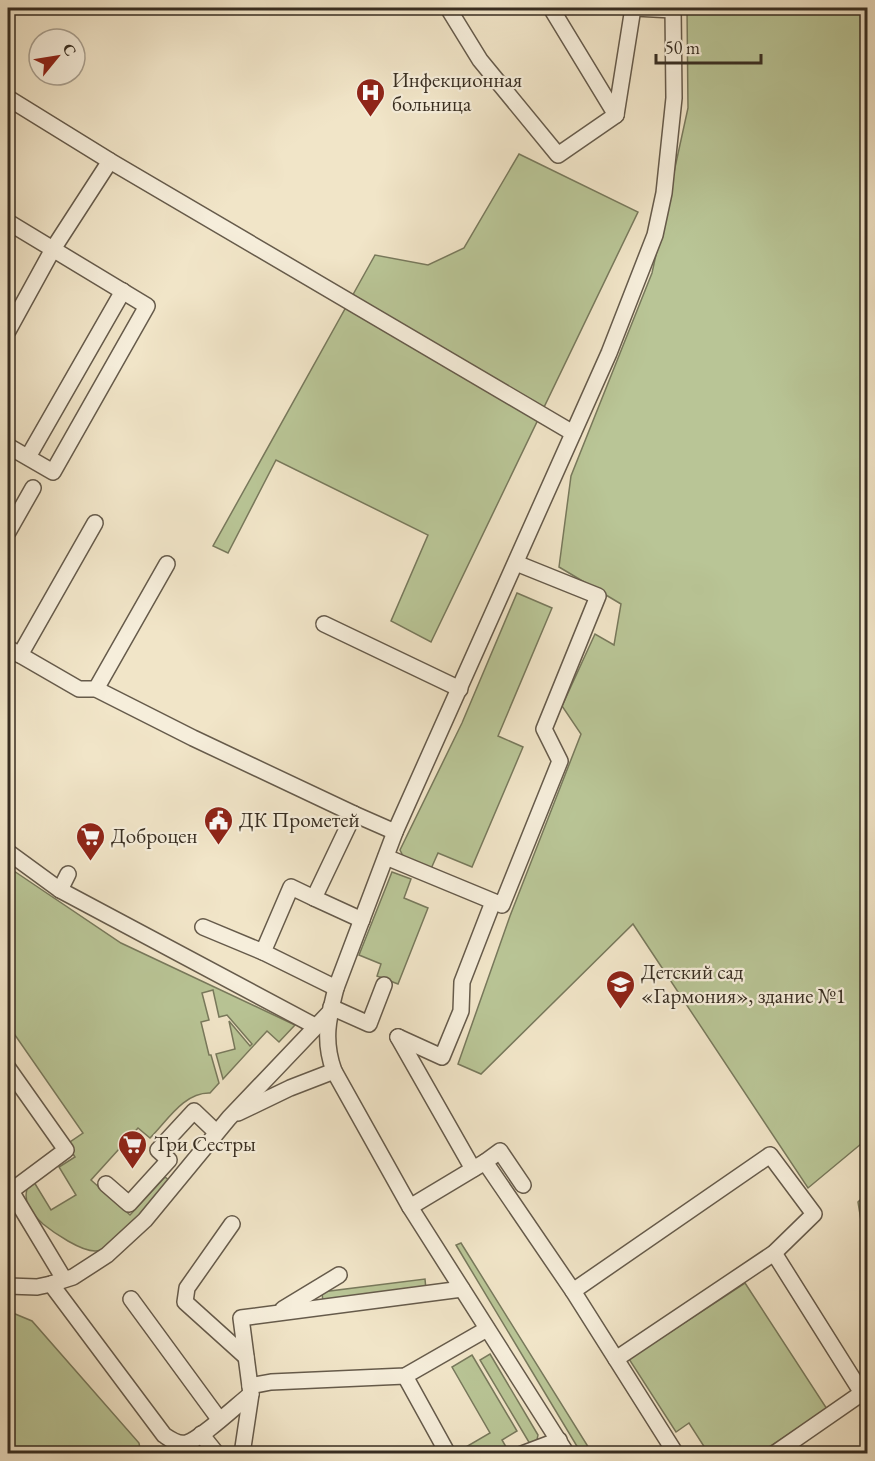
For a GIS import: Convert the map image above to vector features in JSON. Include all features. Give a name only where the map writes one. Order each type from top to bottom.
[{"type":"street","points":[[448,8],[480,60],[558,155],[616,115],[634,8],[673,9],[674,98],[663,193],[655,235],[609,353],[395,832],[336,988],[330,1010],[327,1040],[334,1071],[410,1207],[563,1447],[522,1454]]},
{"type":"street","points":[[551,8],[616,115]]},
{"type":"street","points":[[8,98],[110,161],[573,433]]},
{"type":"street","points":[[8,331],[53,249],[110,161]]},
{"type":"street","points":[[8,222],[147,306],[53,472],[8,446]]},
{"type":"street","points":[[28,458],[123,291]]},
{"type":"street","points":[[8,532],[33,488]]},
{"type":"street","points":[[95,523],[14,652],[79,689],[96,689],[193,738],[395,832]]},
{"type":"street","points":[[386,857],[502,905],[560,761],[544,729],[598,596],[516,563]]},
{"type":"street","points":[[96,689],[167,564]]},
{"type":"street","points":[[324,624],[460,689]]},
{"type":"street","points":[[314,898],[354,814]]},
{"type":"street","points":[[8,852],[60,890],[315,1026]]},
{"type":"street","points":[[60,890],[68,874]]},
{"type":"street","points":[[263,952],[291,887],[362,920]]},
{"type":"street","points":[[493,902],[462,981],[461,1011],[442,1057],[398,1037],[479,1166],[573,1291],[676,1454]]},
{"type":"street","points":[[203,927],[263,952],[336,988]]},
{"type":"street","points":[[330,1010],[369,1024],[384,985]]},
{"type":"street","points":[[8,1286],[37,1287],[57,1282],[73,1276],[107,1255],[145,1220],[216,1132],[330,1010]]},
{"type":"street","points":[[8,1068],[66,1150],[9,1188],[57,1282],[164,1435],[176,1442],[186,1443],[201,1434],[250,1390],[271,1382],[405,1376],[487,1329]]},
{"type":"street","points":[[229,1118],[290,1088],[334,1071]]},
{"type":"street","points":[[106,1184],[129,1204],[169,1160],[158,1150],[194,1111],[216,1132]]},
{"type":"street","points":[[410,1207],[500,1151],[523,1185]]},
{"type":"street","points":[[573,1291],[770,1155],[814,1214],[774,1253],[616,1359]]},
{"type":"street","points":[[231,1224],[187,1288],[185,1302],[246,1357]]},
{"type":"street","points":[[774,1253],[865,1397],[774,1454]]},
{"type":"street","points":[[278,1313],[339,1275]]},
{"type":"street","points":[[242,1454],[250,1390],[241,1318],[462,1289]]},
{"type":"street","points":[[131,1299],[219,1419]]},
{"type":"street","points":[[405,1376],[448,1454]]},
{"type":"street","points":[[201,1434],[217,1454]]},
{"type":"green space","points":[[687,8],[865,8],[868,10],[867,1139],[808,1188],[633,924],[481,1074],[458,1064],[510,916],[581,734],[562,706],[595,634],[614,645],[621,604],[559,567],[571,476],[652,273],[688,108]]},
{"type":"green space","points":[[519,154],[638,212],[431,642],[391,621],[428,535],[276,460],[228,553],[213,546],[375,255],[428,265],[464,248]]},
{"type":"green space","points":[[517,593],[552,608],[498,736],[523,747],[472,867],[438,853],[430,871],[404,858],[400,850],[462,723]]},
{"type":"green space","points":[[8,867],[121,943],[295,1025],[279,1042],[267,1031],[223,1079],[216,1054],[235,1049],[229,1021],[250,1046],[252,1044],[227,1015],[219,1017],[213,990],[202,993],[209,1020],[201,1022],[219,1083],[210,1093],[192,1097],[184,1102],[150,1138],[138,1128],[91,1180],[130,1215],[165,1177],[170,1181],[125,1232],[105,1248],[96,1251],[76,1245],[61,1237],[39,1220],[27,1204],[27,1189],[34,1182],[51,1210],[76,1195],[59,1167],[75,1157],[67,1144],[83,1133],[8,1025]]},
{"type":"green space","points":[[392,872],[411,879],[404,898],[428,908],[398,984],[377,976],[381,964],[359,955]]},
{"type":"green space","points":[[867,1193],[867,1258],[858,1202]]},
{"type":"green space","points":[[461,1243],[592,1453],[581,1453],[456,1245]]},
{"type":"green space","points":[[425,1279],[426,1290],[323,1303],[322,1292]]},
{"type":"green space","points":[[745,1283],[827,1409],[760,1453],[704,1453],[707,1451],[689,1423],[676,1432],[629,1359]]},
{"type":"green space","points":[[8,1311],[32,1321],[139,1443],[141,1453],[8,1453]]},
{"type":"green space","points":[[490,1354],[538,1435],[537,1440],[530,1444],[480,1360]]},
{"type":"green space","points":[[472,1355],[517,1431],[502,1440],[509,1452],[461,1454],[459,1451],[490,1433],[452,1367]]},
{"type":"place","name":"Инфекционная больница","points":[[371,118]]},
{"type":"place","name":"ДК Прометей","points":[[218,846]]},
{"type":"place","name":"Доброцен","points":[[90,862]]},
{"type":"place","name":"Детский сад «Гармония», здание №1","points":[[620,1010]]},
{"type":"place","name":"Три Сестры","points":[[133,1170]]}]
